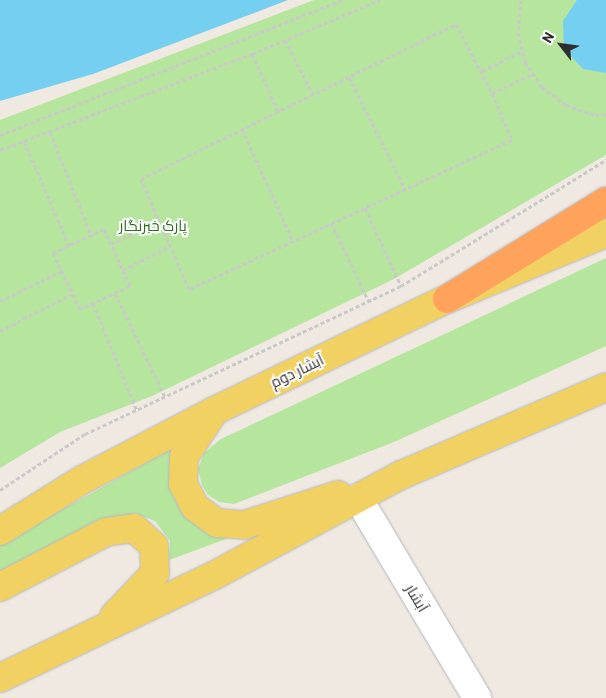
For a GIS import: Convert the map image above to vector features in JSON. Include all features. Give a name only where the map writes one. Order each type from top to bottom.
[{"type":"highway","points":[[447,299],[606,201]]},
{"type":"main road","name":"آبشار دوم","points":[[0,532],[82,480],[216,410],[447,299],[606,233]]},
{"type":"main road","points":[[216,410],[184,456],[183,484],[195,507],[217,523],[244,525],[401,474],[606,387]]},
{"type":"main road","points":[[0,678],[215,575],[401,474]]},
{"type":"main road","points":[[0,587],[106,532],[134,528],[154,546],[155,573],[102,628]]},
{"type":"street","name":"آبشار","points":[[358,498],[477,698]]},
{"type":"path","points":[[0,135],[343,0]]},
{"type":"path","points":[[0,150],[252,54],[380,0]]},
{"type":"path","points":[[521,0],[518,33],[522,50],[542,88],[566,106],[595,115],[606,114]]},
{"type":"path","points":[[456,24],[482,71],[512,140],[189,289],[141,179],[349,77],[456,24]]},
{"type":"path","points":[[285,40],[313,94]]},
{"type":"path","points":[[482,71],[522,50]]},
{"type":"path","points":[[252,54],[278,111]]},
{"type":"path","points":[[492,93],[533,74]]},
{"type":"path","points":[[349,77],[406,189]]},
{"type":"path","points":[[242,129],[293,241]]},
{"type":"path","points":[[50,132],[92,235]]},
{"type":"path","points":[[24,141],[69,246]]},
{"type":"path","points":[[0,490],[85,434],[401,286],[606,160]]},
{"type":"path","points":[[365,208],[401,286]]},
{"type":"path","points":[[111,244],[160,221]]},
{"type":"path","points":[[331,223],[369,302]]},
{"type":"path","points":[[104,229],[111,244],[130,286],[80,310],[54,253],[104,229]]},
{"type":"path","points":[[123,270],[170,246]]},
{"type":"path","points":[[0,301],[62,271]]},
{"type":"path","points":[[115,293],[165,397]]},
{"type":"path","points":[[0,331],[72,294]]},
{"type":"path","points":[[93,303],[137,411]]},
{"type":"green space","name":"پارک خبرنگار","points":[[314,0],[606,0],[606,155],[394,279],[152,396],[60,432],[0,468],[0,120]]},
{"type":"green space","points":[[606,258],[606,346],[394,442],[234,504],[219,502],[208,495],[202,485],[198,469],[204,453],[221,439]]},
{"type":"green space","points":[[171,449],[173,497],[197,525],[226,539],[169,560],[170,541],[155,521],[134,513],[0,577],[0,544]]},
{"type":"water","points":[[0,0],[288,0],[93,74],[0,101]]},
{"type":"water","points":[[577,0],[606,0],[606,73],[583,69],[564,49],[563,21]]}]
